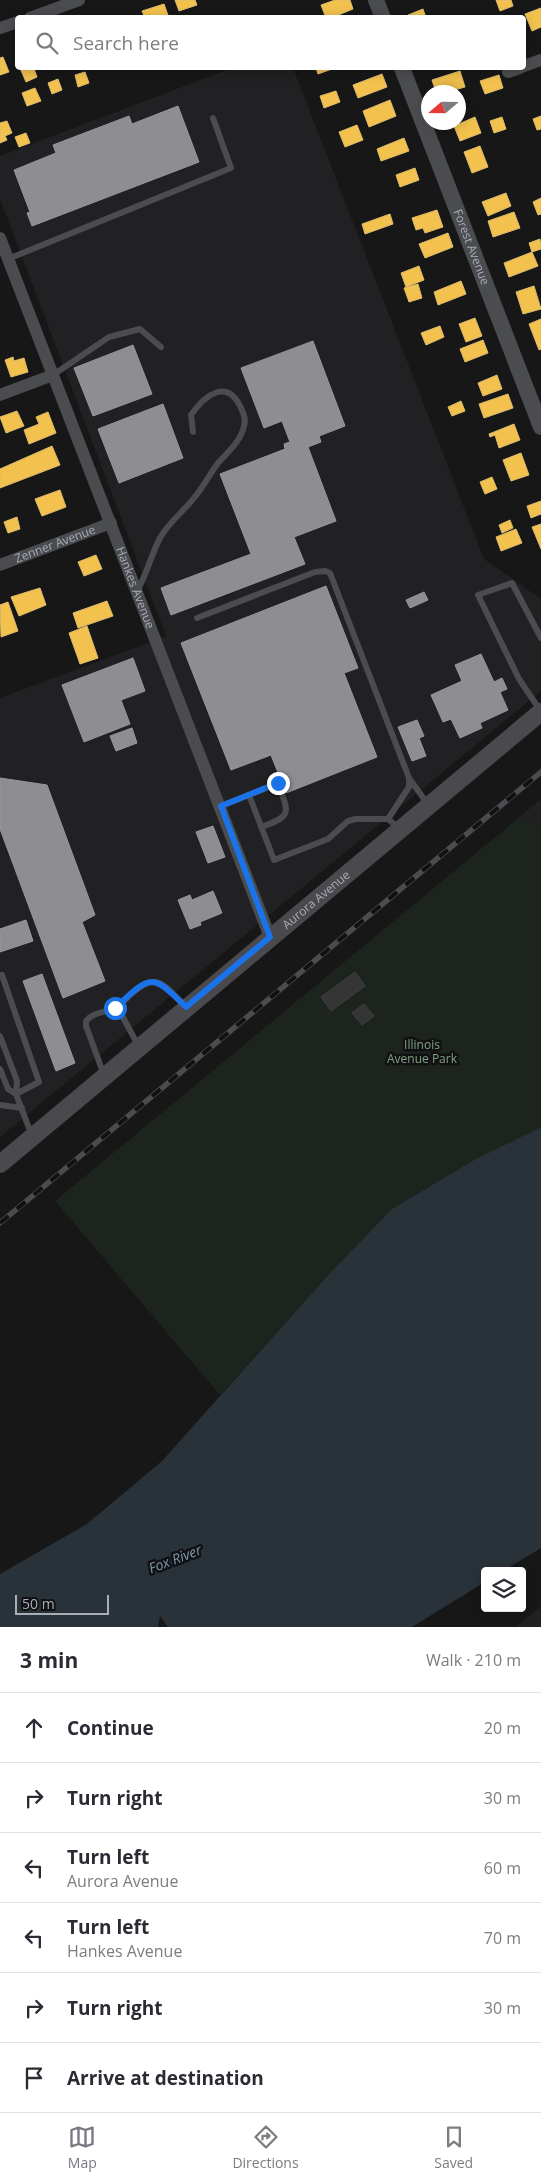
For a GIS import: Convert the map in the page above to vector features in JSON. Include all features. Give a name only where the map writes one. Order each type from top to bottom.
[{"type":"main road","name":"Aurora Avenue","points":[[0,1164],[270,937],[394,824],[429,806],[541,712]]},
{"type":"street","points":[[38,15],[79,0]]},
{"type":"street","points":[[376,0],[382,15]]},
{"type":"street","points":[[0,28],[15,23]]},
{"type":"street","points":[[526,66],[541,60]]},
{"type":"street","name":"Forest Avenue","points":[[403,70],[541,427]]},
{"type":"street","points":[[508,72],[514,70]]},
{"type":"street","name":"Hankes Avenue","points":[[0,238],[270,937]]},
{"type":"street","points":[[0,395],[53,375]]},
{"type":"street","name":"Zenner Avenue","points":[[0,565],[111,524]]},
{"type":"lane","points":[[8,259],[231,168],[213,118]]},
{"type":"lane","points":[[53,375],[109,337],[140,329],[161,347]]},
{"type":"lane","points":[[137,591],[146,575],[160,537],[195,497],[217,465],[236,443],[244,426],[245,415],[238,400],[230,392],[218,392],[200,401],[190,415],[194,432]]},
{"type":"lane","points":[[197,618],[315,572],[325,571],[330,573],[409,778],[429,806]]},
{"type":"lane","points":[[540,633],[512,583],[478,594],[519,679],[541,712]]},
{"type":"lane","points":[[249,795],[274,860],[328,839],[348,821],[356,819],[394,824],[409,787],[409,778]]},
{"type":"lane","points":[[221,806],[278,783],[286,807],[286,814],[279,821],[262,827]]},
{"type":"lane","points":[[0,976],[2,975],[39,1082],[16,1094]]},
{"type":"lane","points":[[105,1076],[86,1021],[90,1016],[115,1008],[142,983],[149,981],[159,982],[186,1007]]},
{"type":"lane","points":[[115,1008],[119,1010],[139,1047]]},
{"type":"lane","points":[[0,1036],[17,1081],[16,1094],[33,1136]]},
{"type":"lane","points":[[0,1069],[8,1089],[16,1094]]},
{"type":"lane","points":[[0,1105],[22,1108]]},
{"type":"shaded area","points":[[227,70],[294,70],[484,559],[541,599],[541,691],[0,1137],[0,698],[166,636],[0,199],[0,156]]},
{"type":"shaded area","points":[[541,799],[541,826],[516,820]]},
{"type":"shaded area","points":[[541,1606],[541,1627],[516,1627]]},
{"type":"green space","name":"Illinois Avenue Park","points":[[516,820],[541,826],[541,1127],[474,1160],[392,1209],[330,1273],[220,1395],[55,1201]]},
{"type":"water","name":"Fox River","points":[[541,1127],[541,1548],[510,1567],[481,1567],[481,1584],[412,1627],[168,1627],[160,1616],[158,1627],[0,1627],[0,1574],[87,1524],[162,1461],[330,1273],[392,1209],[474,1160]]},
{"type":"building: Homes","points":[[175,0],[195,0],[197,5],[179,11]]},
{"type":"building: Homes","points":[[335,0],[350,0],[353,9],[338,15],[325,15],[321,5]]},
{"type":"building: Homes","points":[[496,0],[511,0],[513,6],[500,11]]},
{"type":"building: Homes","points":[[164,4],[168,15],[144,15],[142,11]]},
{"type":"building: Homes","points":[[541,8],[541,27],[532,31],[525,14]]},
{"type":"building: Homes","points":[[423,9],[425,15],[408,15]]},
{"type":"building: Homes","points":[[3,57],[9,72],[0,75],[0,58]]},
{"type":"building: Homes","points":[[21,70],[34,70],[37,77],[26,82]]},
{"type":"building: Homes","points":[[317,70],[329,70],[318,74]]},
{"type":"building: Homes","points":[[460,71],[464,85],[434,85],[432,80]]},
{"type":"building: Homes","points":[[85,72],[89,83],[78,87],[75,75]]},
{"type":"building: Homes","points":[[382,74],[387,87],[358,98],[353,85]]},
{"type":"building: Homes","points":[[499,75],[503,88],[485,94],[480,81]]},
{"type":"building: Homes","points":[[58,79],[62,90],[52,94],[48,83]]},
{"type":"building: Homes","points":[[35,88],[41,101],[27,106],[22,93]]},
{"type":"building: Homes","points":[[336,91],[340,102],[324,108],[320,96]]},
{"type":"building: Homes","points":[[390,100],[396,116],[369,127],[363,111]]},
{"type":"building: Homes","points":[[541,116],[541,129],[537,130],[533,119]]},
{"type":"building: Homes","points":[[475,117],[481,133],[460,141],[456,130],[466,130],[466,121]]},
{"type":"building: Homes","points":[[502,117],[506,129],[494,133],[490,121]]},
{"type":"building: Homes","points":[[7,121],[12,133],[5,136],[7,140],[0,143],[0,123]]},
{"type":"building: Homes","points":[[357,125],[363,140],[345,147],[339,132]]},
{"type":"building: Homes","points":[[26,133],[30,143],[19,147],[15,137]]},
{"type":"building: Homes","points":[[404,138],[409,151],[381,161],[377,149]]},
{"type":"building: Homes","points":[[480,146],[488,167],[472,173],[464,152]]},
{"type":"building: Homes","points":[[415,168],[419,180],[400,187],[396,175]]},
{"type":"building: Homes","points":[[506,193],[511,206],[488,216],[482,202]]},
{"type":"building: Homes","points":[[541,198],[541,214],[538,215],[533,202]]},
{"type":"building: Homes","points":[[437,210],[443,227],[425,233],[423,228],[416,230],[412,218]]},
{"type":"building: Homes","points":[[514,212],[520,228],[493,237],[488,221]]},
{"type":"building: Homes","points":[[390,214],[393,224],[365,234],[362,224]]},
{"type":"building: Homes","points":[[448,233],[453,247],[425,258],[419,244]]},
{"type":"building: Homes","points":[[540,239],[541,249],[532,252],[529,243]]},
{"type":"building: Homes","points":[[532,252],[538,266],[509,277],[504,263]]},
{"type":"building: Homes","points":[[419,266],[424,280],[406,287],[401,273]]},
{"type":"building: Homes","points":[[461,281],[466,294],[438,305],[434,292]]},
{"type":"building: Homes","points":[[418,284],[422,298],[409,302],[404,288]]},
{"type":"building: Homes","points":[[534,286],[541,309],[523,314],[516,292]]},
{"type":"building: Homes","points":[[475,318],[482,336],[466,342],[459,324]]},
{"type":"building: Homes","points":[[541,319],[541,349],[539,350],[529,324]]},
{"type":"building: Homes","points":[[440,326],[444,337],[426,345],[421,333]]},
{"type":"building: Homes","points":[[483,340],[488,353],[465,362],[460,349]]},
{"type":"building: Homes","points":[[13,357],[14,361],[24,358],[28,372],[11,377],[5,360]]},
{"type":"building: Homes","points":[[497,375],[502,389],[483,396],[478,383]]},
{"type":"building: Homes","points":[[508,394],[513,408],[484,418],[479,404]]},
{"type":"building: Homes","points":[[461,401],[465,411],[452,416],[448,407]]},
{"type":"building: Homes","points":[[17,411],[24,426],[6,433],[0,417]]},
{"type":"building: Homes","points":[[48,412],[56,433],[29,444],[24,430],[39,424],[36,417]]},
{"type":"building: Homes","points":[[514,424],[520,440],[499,448],[495,435],[490,437],[489,434]]},
{"type":"building: Homes","points":[[52,446],[60,465],[0,488],[0,469]]},
{"type":"building: Homes","points":[[521,453],[529,475],[511,481],[503,460]]},
{"type":"building: Homes","points":[[492,477],[497,489],[485,494],[480,482]]},
{"type":"building: Homes","points":[[60,490],[66,507],[42,516],[35,499]]},
{"type":"building: Homes","points":[[541,501],[541,514],[531,518],[527,506]]},
{"type":"building: Homes","points":[[17,517],[20,529],[8,533],[4,522]]},
{"type":"building: Homes","points":[[510,520],[513,528],[502,533],[499,525]]},
{"type":"building: Homes","points":[[541,524],[541,549],[532,527]]},
{"type":"building: Homes","points":[[516,529],[522,543],[501,551],[496,537]]},
{"type":"building: Homes","points":[[96,555],[102,569],[84,576],[78,562]]},
{"type":"building: Homes","points":[[40,588],[46,605],[19,616],[11,597]]},
{"type":"building: Homes","points":[[107,601],[113,616],[78,628],[73,613]]},
{"type":"building: Homes","points":[[8,602],[18,631],[1,637],[0,605]]},
{"type":"building: Homes","points":[[87,626],[98,658],[80,664],[69,633]]},
{"type":"building: Industry","points":[[178,106],[199,162],[32,226],[27,213],[30,212],[14,170],[56,153],[53,145],[129,116],[132,124]]},
{"type":"building: Industry","points":[[313,341],[345,426],[319,436],[321,442],[308,447],[336,521],[294,537],[305,564],[171,615],[161,588],[251,554],[220,474],[285,449],[284,444],[290,442],[282,421],[264,428],[241,368]]},
{"type":"building: Industry","points":[[133,345],[152,394],[93,416],[74,368]]},
{"type":"building: Industry","points":[[163,404],[183,458],[119,483],[98,429]]},
{"type":"building: Industry","points":[[326,586],[358,668],[344,673],[377,757],[286,793],[271,755],[231,770],[181,643]]},
{"type":"building: Industry","points":[[424,592],[428,600],[410,608],[406,600]]},
{"type":"building: Industry","points":[[481,654],[494,682],[502,678],[507,689],[500,692],[508,710],[480,723],[482,728],[460,738],[451,719],[443,722],[431,695],[462,681],[455,665]]},
{"type":"building: Industry","points":[[133,658],[145,691],[121,700],[130,724],[84,742],[62,685]]},
{"type":"building: Industry","points":[[417,720],[424,736],[419,738],[426,756],[412,761],[398,727]]},
{"type":"building: Industry","points":[[132,728],[137,743],[116,751],[110,736]]},
{"type":"building: Industry","points":[[0,778],[47,785],[95,915],[82,922],[105,981],[63,998],[0,829]]},
{"type":"building: Industry","points":[[213,826],[225,857],[208,863],[196,832]]},
{"type":"building: Industry","points":[[213,891],[222,913],[200,922],[201,925],[190,929],[178,900],[190,895],[192,900]]},
{"type":"building: Industry","points":[[26,920],[33,941],[0,952],[0,929]]},
{"type":"building: Industry","points":[[42,974],[75,1063],[56,1071],[23,981]]},
{"type":"building: Other","points":[[355,972],[365,986],[331,1011],[321,997]]},
{"type":"building: Other","points":[[364,1004],[374,1016],[362,1025],[352,1013]]},
{"type":"railway","points":[[0,1223],[541,772]]},
{"type":"route","points":[[115,1008],[142,983],[149,981],[159,982],[186,1007],[270,937],[221,806],[278,783]]}]
